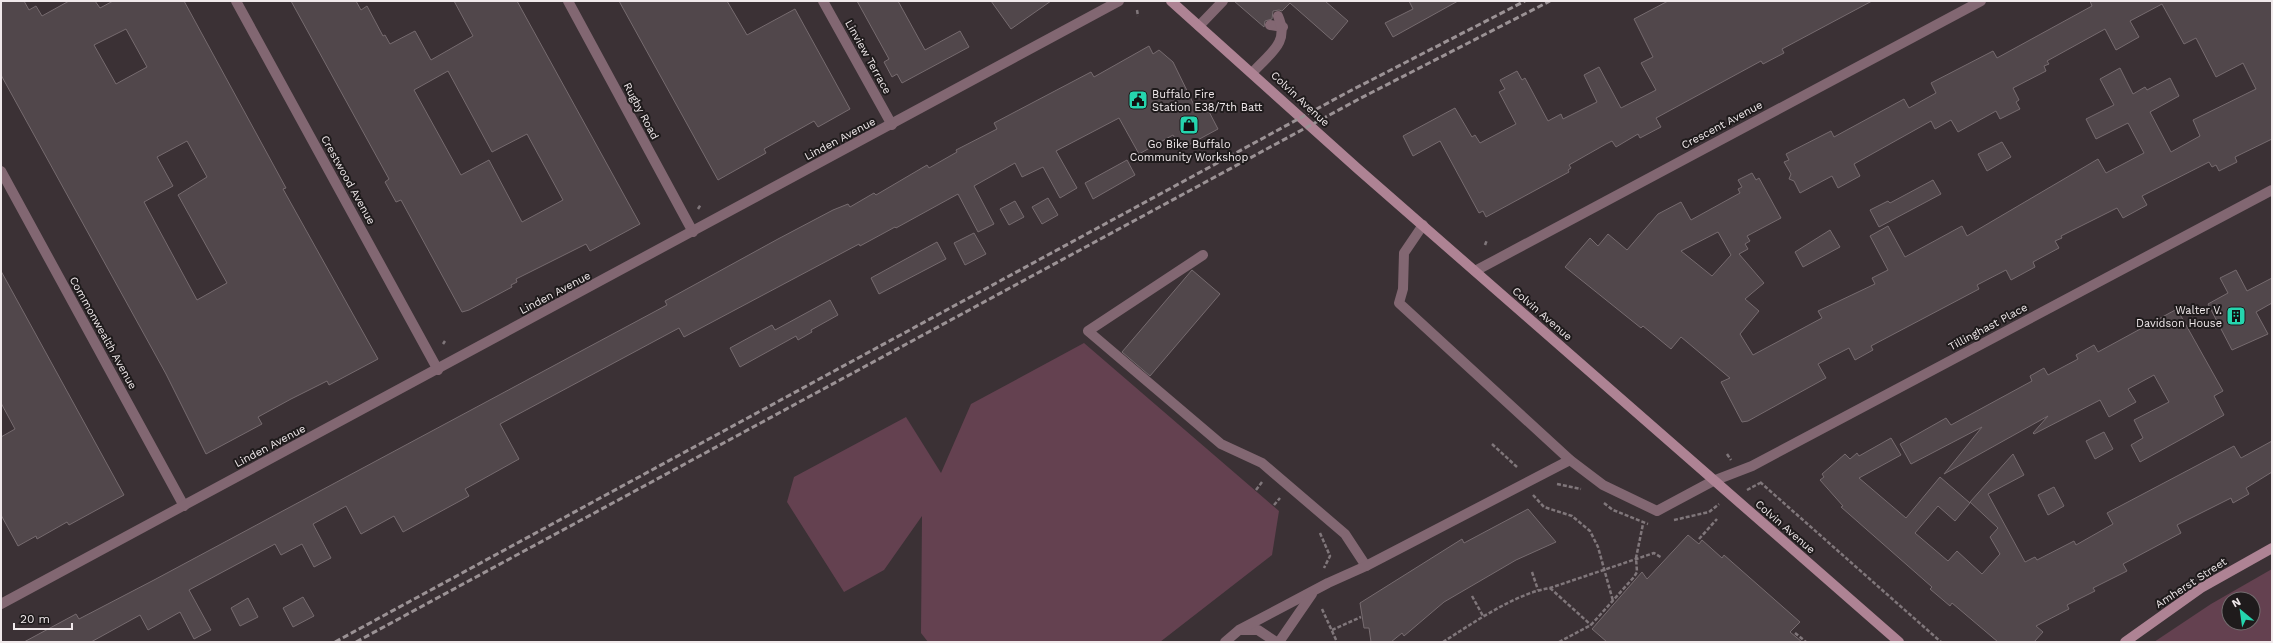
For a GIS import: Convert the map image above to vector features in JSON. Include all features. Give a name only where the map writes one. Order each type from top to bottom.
[{"type":"street","name":"Crestwood Avenue","points":[[236,1],[438,370]]},
{"type":"street","name":"Rugby Road","points":[[568,1],[693,232]]},
{"type":"street","name":"Linview Terrace","points":[[823,1],[892,125]]},
{"type":"street","name":"Linden Avenue","points":[[1,604],[438,370],[1119,1]]},
{"type":"street","name":"Colvin Avenue","points":[[1171,1],[1253,72],[1423,225],[1713,481],[1899,642]]},
{"type":"street","points":[[1199,26],[1223,1]]},
{"type":"street","name":"Crescent Avenue","points":[[1475,271],[1981,1]]},
{"type":"street","points":[[1253,72],[1281,42],[1284,27],[1278,16]]},
{"type":"street","points":[[1270,25],[1284,27]]},
{"type":"street","name":"Commonwealth Avenue","points":[[1,171],[184,506]]},
{"type":"street","name":"Tillinghast Place","points":[[1570,460],[1603,485],[1657,511],[1713,481],[1748,468],[2272,190]]},
{"type":"street","points":[[1225,642],[1239,630],[1570,460],[1399,303],[1404,289],[1404,253],[1423,225]]},
{"type":"street","points":[[1203,256],[1088,331],[1221,444],[1268,468],[1345,534],[1366,566]]},
{"type":"street","name":"Amherst Street","points":[[2125,642],[2202,588],[2272,548]]},
{"type":"street","points":[[1279,642],[1313,592]]},
{"type":"street","points":[[1239,630],[1258,630],[1276,642]]},
{"type":"path","points":[[1137,10],[1138,16]]},
{"type":"path","points":[[698,209],[701,204]]},
{"type":"path","points":[[1485,245],[1486,240]]},
{"type":"path","points":[[443,344],[445,340]]},
{"type":"path","points":[[1492,444],[1517,467]]},
{"type":"path","points":[[1258,479],[1268,488]]},
{"type":"path","points":[[1256,490],[1262,482]]},
{"type":"path","points":[[1751,488],[1760,483],[1941,642]]},
{"type":"path","points":[[1531,490],[1544,506],[1572,516],[1590,531],[1598,547],[1614,602]]},
{"type":"path","points":[[1274,493],[1286,502]]},
{"type":"path","points":[[1274,505],[1280,498]]},
{"type":"path","points":[[1709,512],[1715,506]]},
{"type":"path","points":[[1699,539],[1717,519]]},
{"type":"path","points":[[1559,642],[1591,625],[1614,602],[1634,577],[1637,572],[1636,558],[1643,524]]},
{"type":"path","points":[[1318,530],[1327,546],[1330,556],[1326,566],[1321,570]]},
{"type":"path","points":[[1444,642],[1483,616],[1538,590],[1550,588],[1654,553],[1662,558]]},
{"type":"path","points":[[1532,572],[1538,590]]},
{"type":"path","points":[[1550,588],[1591,625]]},
{"type":"path","points":[[1472,596],[1483,616]]},
{"type":"path","points":[[1322,609],[1337,642]]},
{"type":"path","points":[[1332,630],[1361,617]]},
{"type":"path","points":[[1795,633],[1806,642]]},
{"type":"shaded area","points":[[1084,343],[1279,511],[1272,555],[1160,642],[928,642],[921,633],[922,516],[884,570],[844,592],[787,502],[794,477],[906,417],[941,473],[971,404]]},
{"type":"shaded area","points":[[2272,569],[2272,642],[2154,642],[2221,598],[2221,631],[2261,631],[2261,591],[2234,591]]},
{"type":"building","points":[[1,1],[24,1],[29,10],[36,6],[42,16],[69,1],[95,1],[100,8],[113,1],[184,1],[286,188],[283,189],[378,359],[329,385],[327,381],[258,417],[262,424],[206,454],[166,374],[1,75]],"holes":[[[126,29],[147,67],[116,84],[94,45]],[[187,141],[207,177],[178,195],[227,283],[197,300],[144,202],[173,186],[157,157]]]},
{"type":"building","points":[[291,1],[356,1],[361,10],[367,6],[383,36],[385,35],[390,44],[415,31],[431,60],[473,36],[454,1],[517,1],[640,224],[590,251],[586,244],[516,279],[517,282],[511,285],[512,287],[469,310],[462,312],[401,200],[396,202],[385,182],[389,179]],"holes":[[[448,71],[492,152],[527,134],[563,200],[522,222],[489,160],[461,175],[414,90]]]},
{"type":"building","points":[[619,1],[727,1],[747,35],[795,9],[850,109],[818,127],[814,121],[764,149],[766,153],[718,180]]},
{"type":"building","points":[[857,1],[898,1],[925,50],[960,31],[969,47],[902,83],[897,74],[892,77],[884,62],[889,59]]},
{"type":"building","points":[[991,1],[1051,1],[1011,29]]},
{"type":"building","points":[[1234,1],[1325,1],[1348,21],[1332,40],[1290,3],[1282,11],[1273,11],[1272,19],[1265,21],[1264,27]]},
{"type":"building","points":[[1409,1],[1458,1],[1393,37],[1385,23],[1413,9]]},
{"type":"building","points":[[1668,1],[1872,1],[1782,49],[1784,53],[1763,64],[1761,61],[1656,118],[1661,127],[1640,138],[1638,134],[1616,147],[1612,141],[1606,144],[1569,165],[1571,168],[1568,170],[1569,172],[1486,217],[1483,211],[1479,213],[1440,141],[1413,156],[1403,136],[1455,108],[1472,137],[1475,135],[1480,143],[1516,124],[1499,92],[1505,89],[1500,80],[1517,71],[1522,80],[1525,78],[1548,121],[1561,114],[1563,119],[1597,102],[1584,75],[1599,67],[1621,108],[1656,90],[1641,63],[1653,57],[1634,19]]},
{"type":"building","points":[[2090,1],[2272,1],[2272,139],[2235,157],[2237,162],[2219,171],[2216,165],[2212,167],[2209,162],[2142,196],[2147,205],[2123,218],[2117,208],[2061,236],[2062,238],[2055,241],[2059,248],[2033,262],[2035,267],[2011,280],[2006,270],[1977,285],[1979,289],[1871,346],[1873,350],[1855,360],[1849,348],[1818,364],[1826,378],[1748,421],[1742,422],[1721,382],[1730,378],[1681,337],[1671,349],[1643,326],[1641,328],[1565,267],[1590,238],[1598,246],[1608,234],[1627,250],[1658,214],[1681,202],[1691,220],[1740,193],[1738,189],[1742,187],[1738,180],[1752,173],[1756,180],[1759,178],[1781,218],[1747,236],[1750,241],[1745,244],[1748,249],[1739,254],[1764,283],[1745,299],[1759,311],[1740,334],[1753,355],[1822,318],[1818,311],[1875,284],[1872,278],[1888,270],[1870,236],[1888,226],[1905,257],[1962,226],[1967,236],[2098,159],[2106,173],[2144,153],[2128,123],[2096,139],[2086,119],[2114,105],[2100,79],[2120,68],[2133,94],[2145,87],[2147,90],[2170,78],[2179,96],[2150,112],[2171,152],[2200,136],[2193,120],[2256,89],[2243,63],[2216,77],[2196,38],[2184,44],[2162,4],[2130,21],[2139,37],[2116,50],[2105,29],[2047,61],[2049,64],[2044,66],[2046,71],[2013,88],[2019,100],[2016,102],[2020,109],[2000,119],[1996,111],[1958,132],[1951,120],[1935,129],[1931,121],[1854,164],[1860,176],[1838,188],[1832,176],[1800,193],[1794,181],[1789,179],[1791,174],[1784,162],[1789,160],[1786,154],[1831,131],[1834,137],[1904,99],[1909,108],[1936,93],[1931,83],[1993,51],[1997,58],[2092,6]],"holes":[[[1718,232],[1731,255],[1712,276],[1681,251]]]},
{"type":"building","points":[[1149,46],[1153,54],[1159,50],[1173,62],[1195,107],[1204,102],[1218,129],[1181,149],[1173,135],[1139,154],[1119,118],[1056,151],[1077,188],[1060,198],[1043,167],[1022,177],[1015,163],[974,186],[994,224],[978,232],[958,194],[896,228],[895,227],[860,246],[859,244],[684,337],[679,328],[500,424],[519,459],[465,489],[469,496],[403,532],[394,516],[361,534],[346,506],[313,524],[331,558],[314,567],[302,544],[281,555],[275,544],[189,590],[211,630],[194,639],[180,612],[148,630],[140,615],[91,642],[24,642],[76,614],[79,619],[154,580],[667,305],[665,301],[778,239],[833,210],[848,204],[850,207],[874,193],[876,195],[927,165],[929,168],[957,152],[956,150],[997,129],[994,123],[1091,72],[1094,77]]},
{"type":"building","points":[[2002,142],[2011,157],[1987,171],[1978,154]]},
{"type":"building","points":[[1127,160],[1135,175],[1093,199],[1085,183]]},
{"type":"building","points":[[1933,180],[1941,194],[1879,227],[1870,210],[1888,201],[1890,203]]},
{"type":"building","points":[[1048,198],[1058,215],[1042,224],[1032,207]]},
{"type":"building","points":[[1015,201],[1024,217],[1009,225],[1000,209]]},
{"type":"building","points":[[1830,230],[1840,247],[1803,267],[1795,252]]},
{"type":"building","points":[[974,233],[986,254],[965,265],[954,243]]},
{"type":"building","points":[[937,242],[946,259],[879,294],[871,278]]},
{"type":"building","points":[[1192,270],[1220,294],[1150,376],[1122,352]]},
{"type":"building","name":"Walter V. Davidson House","points":[[2236,270],[2247,291],[2272,278],[2272,303],[2256,312],[2268,334],[2232,350],[2208,304],[2228,293],[2220,278]]},
{"type":"building","points":[[1,271],[124,495],[69,525],[67,522],[37,539],[36,536],[18,546],[1,515],[1,437],[15,429],[1,403]]},
{"type":"building","points":[[830,300],[838,315],[811,330],[812,332],[798,340],[796,336],[740,367],[730,348],[772,325],[775,330]]},
{"type":"building","points":[[2177,309],[2223,391],[2214,396],[2224,415],[2140,462],[2131,445],[2143,438],[2134,420],[2169,402],[2154,375],[2128,389],[2136,402],[2109,417],[2100,400],[2034,434],[2033,433],[2048,416],[1944,474],[1982,427],[1911,464],[1900,444],[1946,418],[1951,425],[2032,381],[2030,376],[2044,368],[2048,375],[2078,359],[2076,355],[2094,345],[2098,352]]},
{"type":"building","points":[[2104,432],[2113,449],[2095,459],[2086,441]]},
{"type":"building","points":[[1891,438],[1901,455],[1859,478],[1906,518],[1940,477],[1970,503],[1955,521],[1938,506],[1915,533],[1948,561],[1957,551],[1982,574],[2000,554],[1990,537],[1998,528],[1970,502],[2013,454],[2024,475],[1988,494],[2025,562],[2035,557],[2037,560],[2074,541],[2076,545],[2113,524],[2107,513],[2234,446],[2241,458],[2272,441],[2272,472],[2246,488],[2249,494],[2233,503],[2231,498],[2177,525],[2181,533],[2123,564],[2127,571],[2093,588],[2095,591],[2067,605],[2069,609],[2036,626],[2043,632],[2034,642],[1998,642],[1952,603],[1950,606],[1930,589],[1932,587],[1841,507],[1843,506],[1820,480],[1824,477],[1822,474],[1845,454],[1850,459],[1857,453],[1859,456]]},
{"type":"building","points":[[2054,487],[2064,506],[2048,515],[2038,495]]},
{"type":"building","points":[[1528,509],[1556,542],[1516,560],[1444,602],[1404,636],[1402,633],[1391,642],[1371,642],[1369,628],[1364,628],[1360,603],[1462,539],[1464,543]]},
{"type":"building","points":[[1688,535],[1699,544],[1702,540],[1722,558],[1724,555],[1800,622],[1790,632],[1802,642],[1607,642],[1592,629],[1642,572],[1647,579]]},
{"type":"building","points":[[303,597],[314,616],[293,627],[283,608]]},
{"type":"building","points":[[248,598],[258,617],[240,626],[231,608]]},
{"type":"railway","points":[[335,642],[1348,92],[1525,1]]},
{"type":"railway","points":[[356,642],[1359,99],[1550,1]]},
{"type":"place","name":"Buffalo Fire Station E38/7th Batt","points":[[1138,100]]},
{"type":"place","name":"Go Bike Buffalo Community Workshop","points":[[1189,125]]},
{"type":"place","name":"Walter V. Davidson House","points":[[2236,316]]}]
